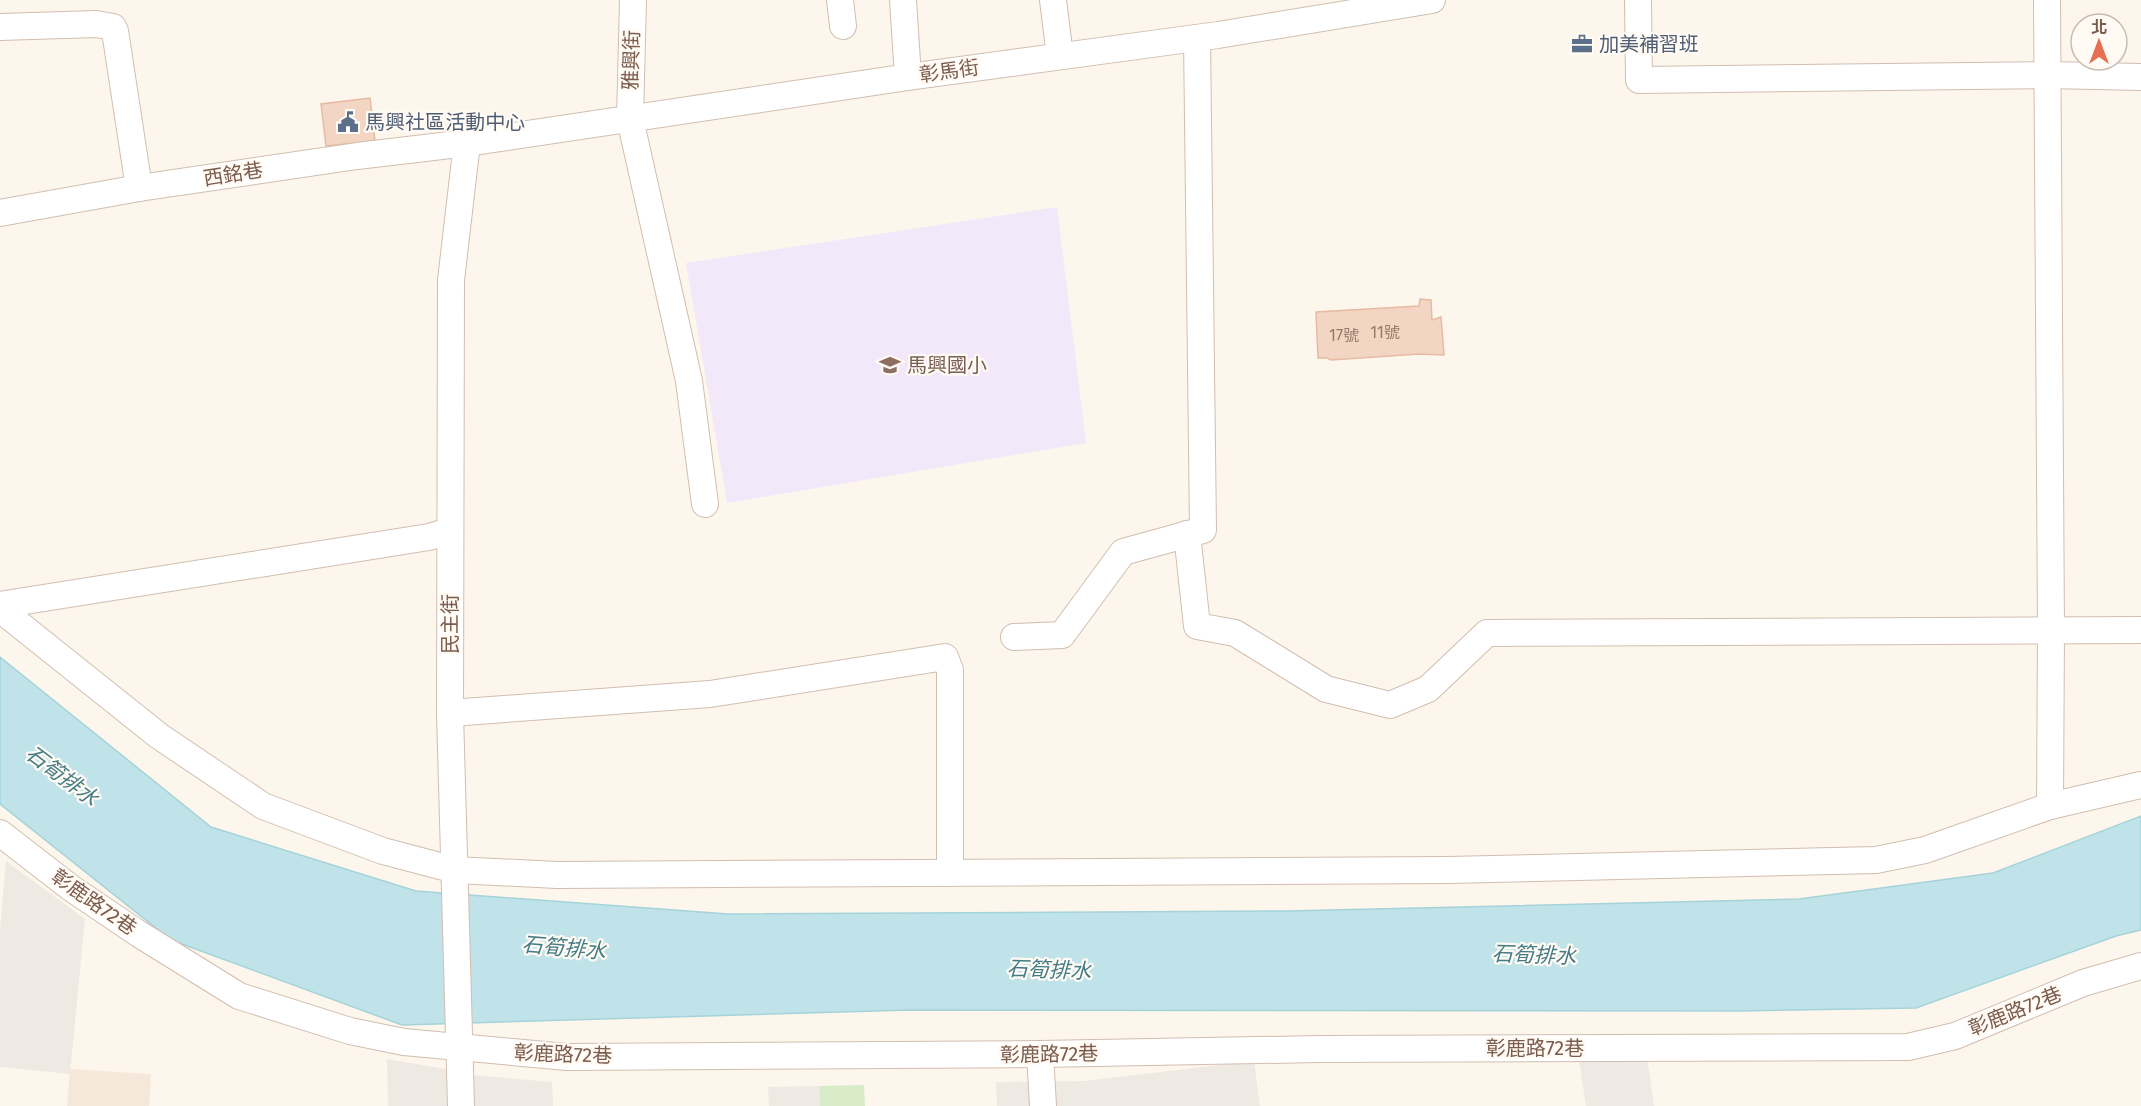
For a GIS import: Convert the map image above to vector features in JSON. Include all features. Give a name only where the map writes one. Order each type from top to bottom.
[{"type":"street","name":"雅興街","points":[[635,0],[630,119],[689,381],[705,504]]},
{"type":"street","points":[[840,0],[843,26]]},
{"type":"street","points":[[903,0],[908,77]]},
{"type":"street","points":[[1053,0],[1060,56]]},
{"type":"street","name":"彰馬街","points":[[467,143],[908,77],[1197,38],[1432,0]]},
{"type":"street","points":[[1638,0],[1638,80],[2048,75],[2141,77]]},
{"type":"street","points":[[2047,0],[2050,806]]},
{"type":"street","points":[[0,27],[96,24],[113,27],[139,188]]},
{"type":"street","points":[[1014,637],[1062,635],[1123,552],[1203,530],[1197,38]]},
{"type":"street","name":"西銘巷","points":[[0,213],[139,188],[357,156],[467,143]]},
{"type":"street","name":"民主街","points":[[461,1106],[450,713],[451,280],[467,143]]},
{"type":"street","points":[[0,607],[429,537],[450,531]]},
{"type":"street","points":[[1187,534],[1197,626],[1234,633],[1326,690],[1390,705],[1428,690],[1487,633],[2141,630]]},
{"type":"street","points":[[0,607],[159,736],[262,806],[383,851],[455,870],[557,875],[1448,870],[1876,860],[1925,850],[2050,806],[2141,784]]},
{"type":"street","points":[[450,713],[710,694],[945,657],[950,670],[950,873]]},
{"type":"street","name":"彰鹿路72巷","points":[[0,833],[71,888],[139,934],[239,996],[350,1031],[404,1042],[567,1057],[1040,1054],[1320,1048],[1908,1047],[1955,1035],[2083,983],[2141,966]]},
{"type":"street","points":[[1040,1054],[1043,1106]]},
{"type":"shaded area","name":"馬興國小","points":[[1057,207],[1086,443],[727,503],[686,263]]},
{"type":"shaded area","points":[[6,861],[85,919],[70,1074],[0,1067],[0,930]]},
{"type":"shaded area","points":[[1647,1057],[1654,1106],[1586,1106],[1579,1060]]},
{"type":"shaded area","points":[[387,1059],[451,1070],[451,1106],[388,1106]]},
{"type":"shaded area","points":[[1254,1061],[1260,1106],[997,1106],[996,1082],[1084,1081]]},
{"type":"shaded area","points":[[70,1069],[151,1074],[149,1106],[67,1106]]},
{"type":"shaded area","points":[[472,1075],[552,1082],[553,1106],[473,1106]]},
{"type":"shaded area","points":[[819,1086],[820,1106],[769,1106],[768,1087]]},
{"type":"green space","points":[[864,1085],[865,1106],[820,1106],[819,1086]]},
{"type":"water","name":"石筍排水","points":[[0,657],[211,827],[416,891],[728,914],[1287,911],[1799,899],[1993,873],[2141,816],[2141,930],[2116,936],[1916,1008],[1740,1011],[910,1010],[402,1025],[171,940],[0,804]]},
{"type":"building","name":"馬興社區活動中心","points":[[370,98],[375,141],[326,146],[321,104]]},
{"type":"building","points":[[1420,299],[1431,300],[1432,320],[1441,317],[1444,355],[1419,354],[1331,360],[1318,358],[1316,312],[1419,306]]},
{"type":"place","name":"加美補習班","points":[[1582,44]]},
{"type":"place","name":"馬興社區活動中心","points":[[348,122]]},
{"type":"place","name":"馬興國小","points":[[890,365]]}]
